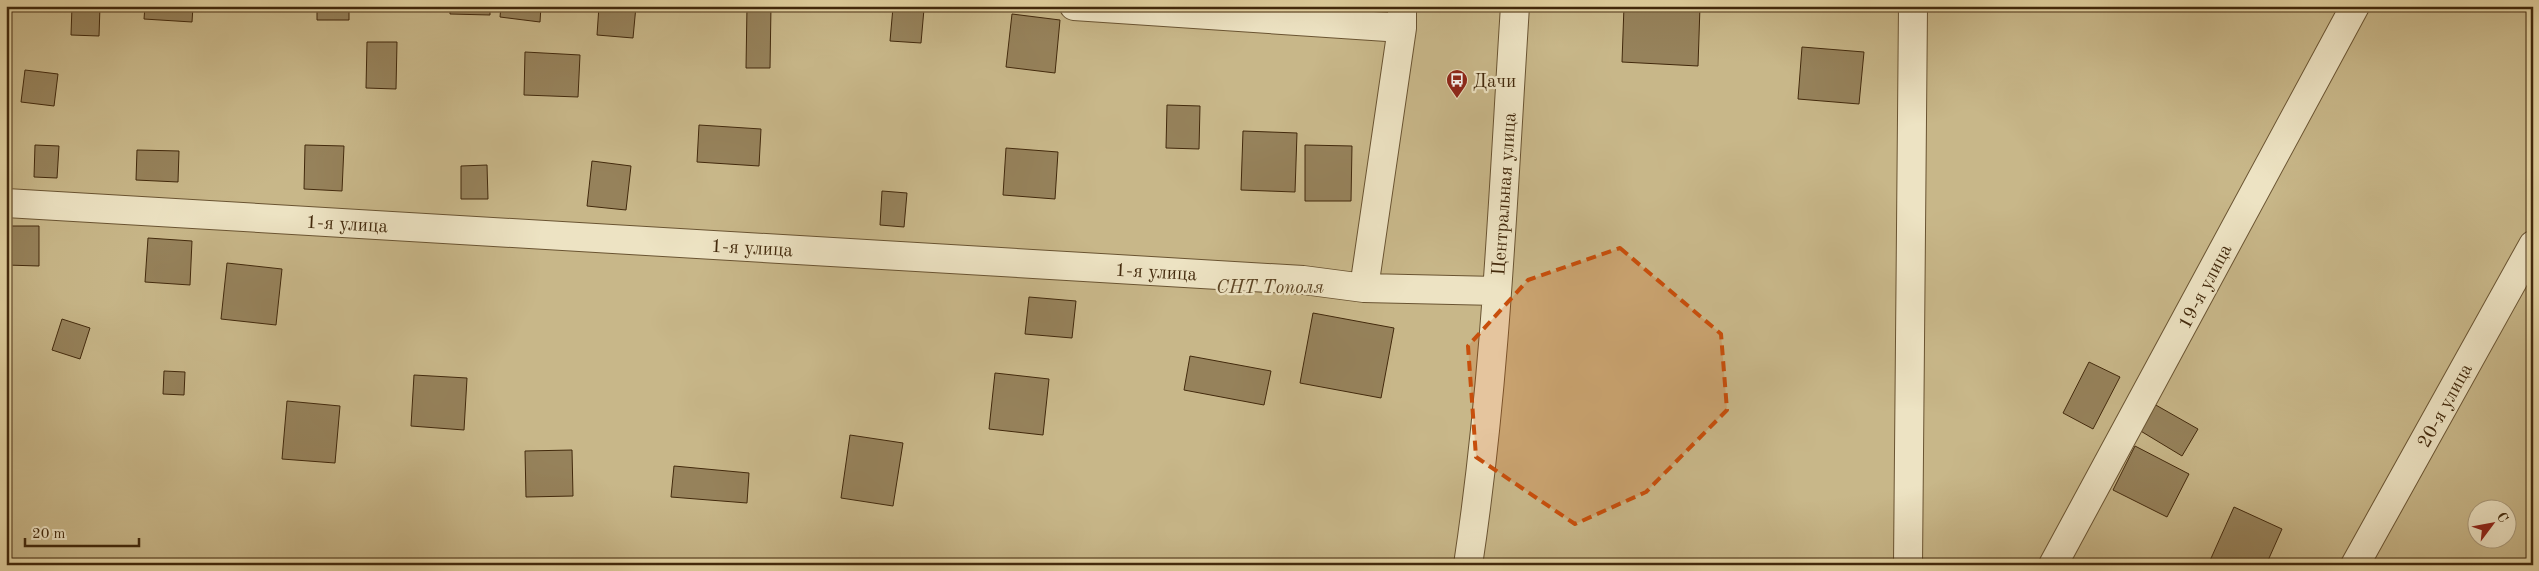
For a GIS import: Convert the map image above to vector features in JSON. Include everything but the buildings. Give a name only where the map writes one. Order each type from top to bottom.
[{"type":"street","points":[[1074,6],[1402,17],[1364,288]]},
{"type":"street","name":"Центральная улица","points":[[1468,565],[1482,472],[1497,292],[1515,6]]},
{"type":"street","points":[[1908,565],[1913,6]]},
{"type":"street","name":"19-я улица","points":[[2053,565],[2355,6]]},
{"type":"street","name":"1-я улица","points":[[6,203],[1303,280],[1364,288],[1497,292]]},
{"type":"street","name":"20-я улица","points":[[2355,565],[2533,246]]},
{"type":"highlighted area","points":[[1620,248],[1721,334],[1727,410],[1646,492],[1575,524],[1476,457],[1468,346],[1528,280]]},
{"type":"green space","name":"СНТ Тополя","points":[[6,6],[2533,6],[2533,565],[6,565]]},
{"type":"place","name":"Дачи","points":[[1457,99]]}]
